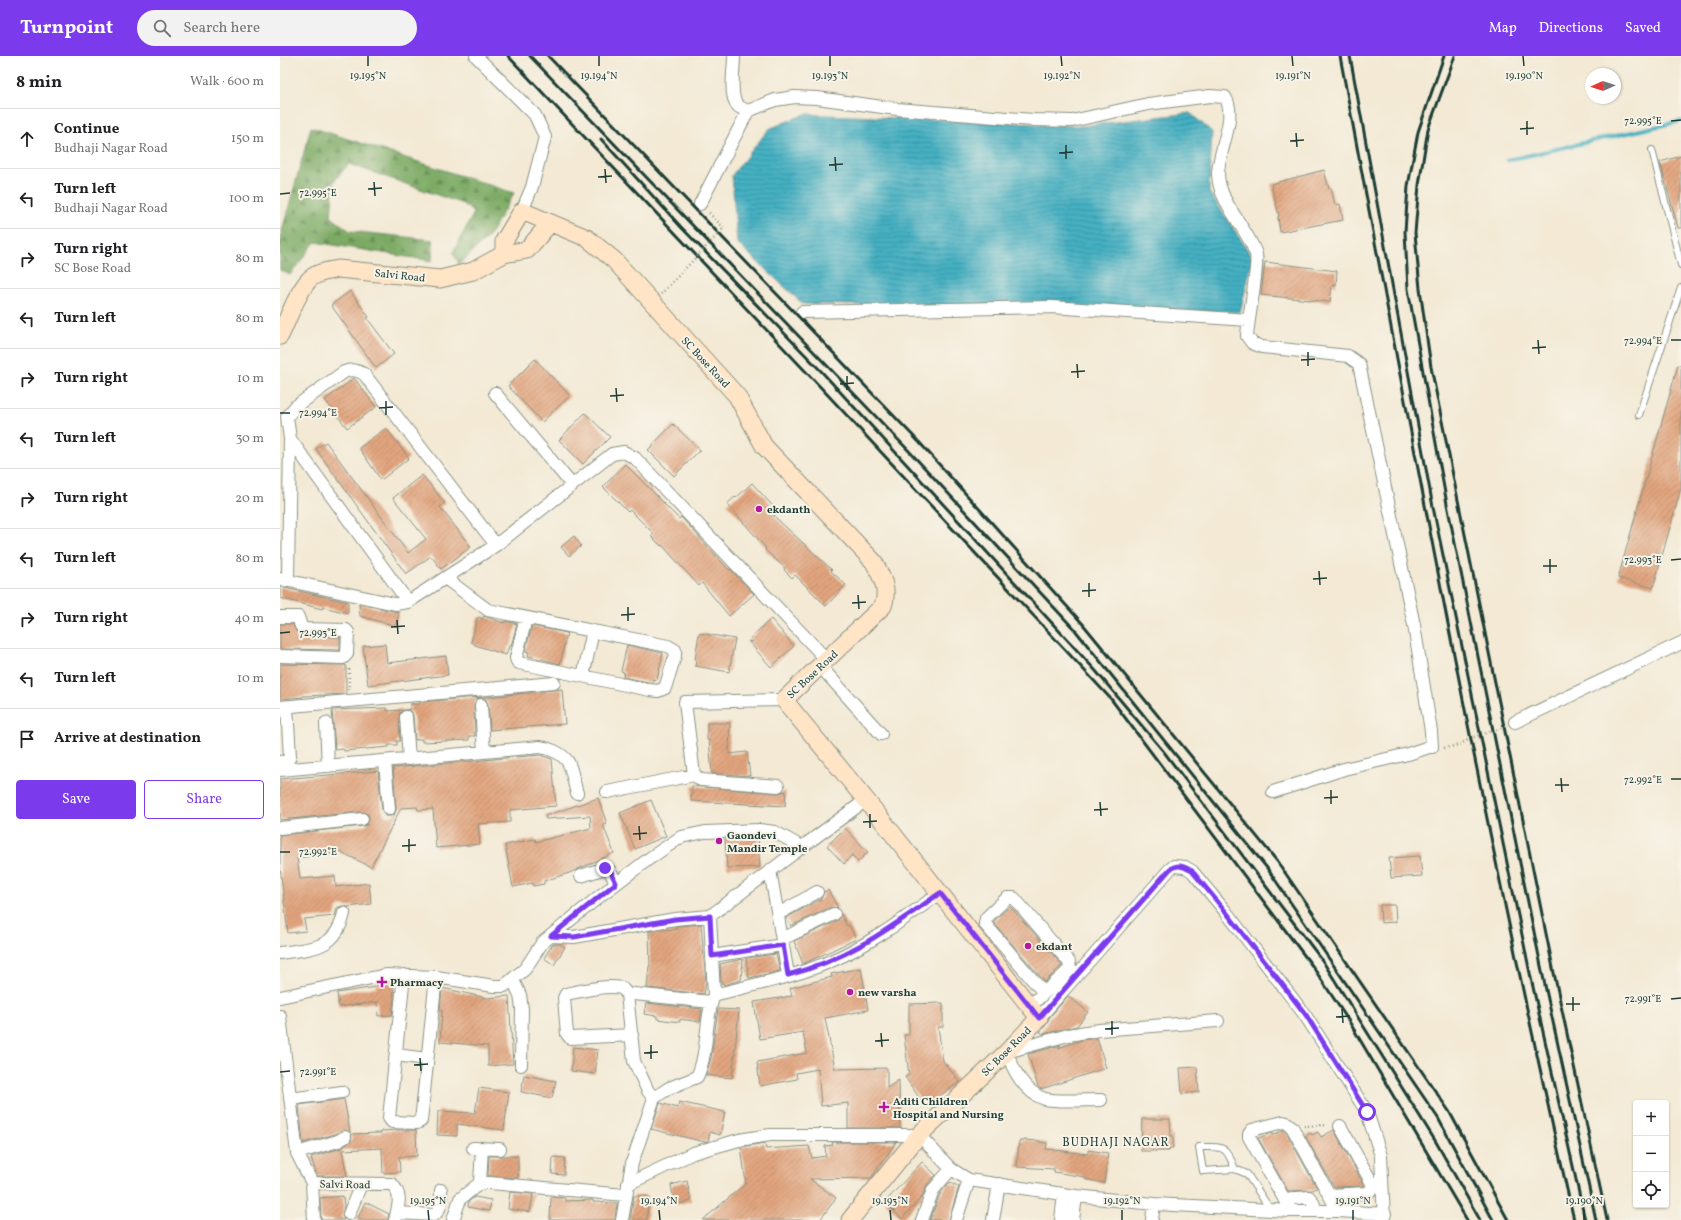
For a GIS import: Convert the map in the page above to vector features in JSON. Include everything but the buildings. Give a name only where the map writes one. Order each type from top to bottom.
[{"type":"street","points":[[476,56],[535,115],[545,137],[532,187],[522,211],[504,241],[504,254]]},
{"type":"street","points":[[734,56],[734,98],[740,108],[748,111]]},
{"type":"street","points":[[700,204],[748,111],[775,100],[795,97],[817,98],[896,109],[1072,122],[1148,104],[1210,96],[1225,96],[1228,102],[1230,114],[1219,161],[1218,176],[1223,193],[1256,255],[1248,320],[1248,336],[1252,343],[1262,347],[1348,356],[1359,364],[1414,625],[1429,714],[1432,747],[1344,770],[1272,792]]},
{"type":"street","name":"SC Bose Road","points":[[522,211],[587,238],[614,260],[737,396],[764,446],[874,562],[885,588],[886,597],[883,606],[784,700],[866,800],[1034,1012],[1007,1052],[919,1135],[863,1212],[850,1220]]},
{"type":"street","name":"Salvi Road","points":[[280,336],[304,286],[312,277],[322,272],[338,269],[358,270],[440,279],[473,271],[504,254],[527,250],[550,223]]},
{"type":"street","points":[[802,312],[1051,307],[1248,320]]},
{"type":"street","points":[[496,544],[364,374],[357,370],[344,372],[284,415],[290,439],[284,580],[395,604],[408,602],[496,544],[612,454],[624,452],[635,458],[824,663],[881,734]]},
{"type":"street","points":[[495,393],[572,485]]},
{"type":"street","points":[[290,439],[408,602]]},
{"type":"street","points":[[445,578],[488,610],[668,646],[675,650],[675,656],[665,688],[658,691],[517,661],[516,658],[526,618]]},
{"type":"street","points":[[280,617],[298,618],[300,626],[304,629],[346,630],[348,633],[347,654],[343,658],[280,656]]},
{"type":"street","points":[[582,676],[593,631]]},
{"type":"street","points":[[1516,722],[1681,643]]},
{"type":"street","points":[[280,762],[287,762],[290,757],[283,707],[554,683]]},
{"type":"street","points":[[694,775],[685,702],[784,700]]},
{"type":"street","points":[[480,705],[484,752]]},
{"type":"street","points":[[406,717],[409,759]]},
{"type":"street","points":[[326,723],[328,766]]},
{"type":"street","points":[[280,770],[540,747],[548,748],[556,752],[568,761],[577,793]]},
{"type":"street","points":[[384,761],[389,809]]},
{"type":"street","points":[[607,792],[694,775],[701,780],[778,786]]},
{"type":"street","points":[[551,936],[574,937],[675,919],[710,916],[866,800]]},
{"type":"street","points":[[280,828],[362,819]]},
{"type":"street","points":[[280,997],[386,975],[436,977],[494,986],[504,986],[525,969],[542,943],[616,883],[681,837],[705,832],[735,830],[775,832],[802,847]]},
{"type":"street","points":[[453,1220],[460,1200],[480,1184],[490,1183],[627,1190],[693,1153],[739,1140],[770,1135],[919,1135],[951,1169],[969,1180],[1076,1196],[1154,1204],[1291,1211],[1338,1211],[1385,1217],[1381,1156],[1367,1112],[1306,1015],[1226,912],[1192,871],[1179,865],[1170,869],[1034,1012]]},
{"type":"street","points":[[581,876],[605,868],[610,870],[616,883]]},
{"type":"street","points":[[770,870],[788,975]]},
{"type":"street","points":[[778,914],[817,892]]},
{"type":"street","points":[[634,994],[712,998],[831,962],[885,932],[940,893]]},
{"type":"street","points":[[1034,1012],[1044,993],[1068,971],[1070,968],[1069,962],[1014,898],[1007,898],[986,918],[985,924],[1044,993]]},
{"type":"street","points":[[280,953],[311,948],[332,939],[341,926],[344,913]]},
{"type":"street","points":[[712,956],[782,942],[834,914]]},
{"type":"street","points":[[622,1220],[632,1163],[654,1098],[669,1088],[697,1077],[700,1070],[712,998],[710,916]]},
{"type":"street","points":[[404,975],[389,1118],[392,1122],[417,1123],[421,1121],[436,977]]},
{"type":"street","points":[[513,980],[520,994],[522,1009],[521,1064]]},
{"type":"street","points":[[632,1035],[570,1038],[567,1034],[564,998],[566,994],[595,988],[615,986],[622,988],[627,994],[632,1035],[634,1062],[648,1092],[654,1098]]},
{"type":"street","name":"Salvi Road","points":[[280,1016],[297,1153],[312,1183],[392,1184],[398,1191],[399,1202],[396,1216]]},
{"type":"street","points":[[1100,1100],[1045,1099],[1032,1091],[1021,1080],[1012,1068],[1007,1052],[1068,1035],[1099,1030],[1218,1021]]},
{"type":"street","points":[[396,1055],[427,1059]]},
{"type":"street","points":[[290,1099],[342,1092]]},
{"type":"street","points":[[1291,1211],[1249,1138],[1249,1134],[1252,1130],[1283,1122],[1292,1127],[1338,1211]]},
{"type":"street","points":[[1330,1195],[1367,1193],[1372,1188],[1372,1183],[1340,1126]]},
{"type":"street","points":[[297,1153],[338,1141],[345,1136]]},
{"type":"street","points":[[480,1184],[477,1148],[500,1149]]},
{"type":"street","points":[[922,1220],[933,1190],[951,1169]]},
{"type":"street","points":[[956,1220],[969,1180]]},
{"type":"street","points":[[312,1183],[314,1220]]},
{"type":"street","points":[[349,1214],[361,1184]]},
{"type":"street","points":[[993,1220],[999,1184]]},
{"type":"street","points":[[396,1216],[434,1215],[439,1211],[441,1206],[441,1190]]},
{"type":"street","points":[[1061,1220],[1064,1194]]},
{"type":"street","points":[[1073,1220],[1076,1196]]},
{"type":"street","points":[[1284,1199],[1309,1197],[1314,1202],[1316,1211]]},
{"type":"street","points":[[1152,1220],[1154,1204]]},
{"type":"lane","points":[[1652,150],[1681,265]]},
{"type":"lane","points":[[1639,414],[1681,288]]},
{"type":"lane","points":[[1235,1169],[1228,1151],[1220,1146],[1199,1147],[1203,1171],[1235,1169],[1248,1174],[1270,1209]]},
{"type":"path","points":[[661,294],[724,228],[700,204]]},
{"type":"path","points":[[1432,747],[1441,749],[1459,745],[1471,738],[1516,722]]},
{"type":"path","points":[[1292,1127],[1340,1126]]},
{"type":"green space","points":[[311,127],[514,193],[489,236],[459,265],[453,252],[474,213],[463,204],[349,164],[334,181],[331,217],[350,231],[433,240],[432,261],[315,242],[290,275],[280,270],[280,238]]},
{"type":"water","points":[[1190,113],[1212,132],[1209,192],[1253,258],[1240,312],[803,304],[737,243],[732,175],[769,129],[805,114],[1082,126]]},
{"type":"waterway","points":[[1508,160],[1681,121]]},
{"type":"railway","points":[[508,56],[826,393],[1111,699],[1313,967],[1350,1023],[1467,1220]]},
{"type":"railway","points":[[530,56],[909,451],[1075,630],[1267,868],[1438,1118],[1493,1220]]},
{"type":"railway","points":[[548,56],[919,442],[1082,623],[1277,861],[1449,1111],[1508,1220]]},
{"type":"railway","points":[[1340,56],[1480,785],[1541,1075],[1574,1220]]},
{"type":"railway","points":[[1350,56],[1433,507],[1531,978],[1585,1220]]},
{"type":"railway","points":[[1444,56],[1418,132],[1408,186],[1405,232],[1408,289],[1447,504],[1543,976],[1596,1220]]},
{"type":"railway","points":[[1455,56],[1428,129],[1419,185],[1415,233],[1420,289],[1431,367],[1554,973],[1607,1220]]},
{"type":"railway","points":[[601,139],[681,227],[821,371],[1095,670],[1164,752],[1322,960],[1436,1142],[1480,1220]]},
{"type":"place","name":"ekdanth","points":[[759,509]]},
{"type":"place","name":"Gaondevi Mandir Temple","points":[[719,841]]},
{"type":"place","name":"ekdant","points":[[1028,946]]},
{"type":"place","name":"Pharmacy","points":[[382,982]]},
{"type":"place","name":"new varsha","points":[[850,992]]},
{"type":"place","name":"Aditi Children Hospital and Nursing","points":[[884,1107]]},
{"type":"district","name":"BUDHAJI NAGAR","points":[[1116,1142]]},
{"type":"route","points":[[605,868],[610,870],[616,883],[551,936],[574,937],[675,919],[710,916],[712,956],[783,945],[788,975],[831,962],[885,932],[940,893],[1039,1018],[1170,869],[1179,865],[1192,871],[1226,912],[1306,1015],[1367,1112]]}]
